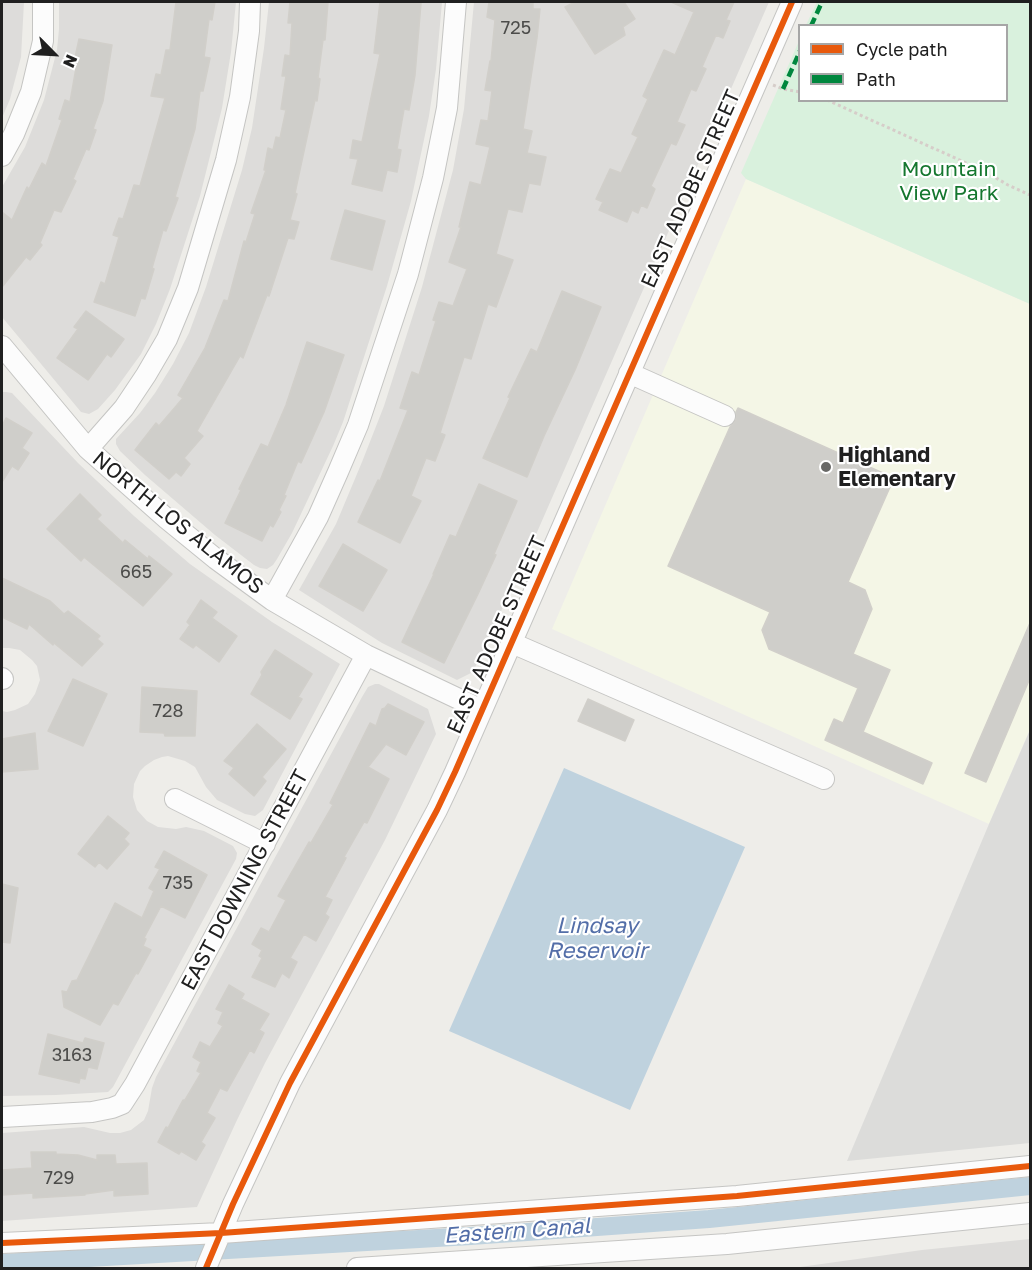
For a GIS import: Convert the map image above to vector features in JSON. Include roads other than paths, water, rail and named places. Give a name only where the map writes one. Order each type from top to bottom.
[{"type":"street","points":[[2,156],[14,134],[31,92],[42,41],[43,2]]},
{"type":"street","points":[[88,449],[124,408],[146,375],[167,339],[188,288],[226,160],[238,107],[249,31],[250,2]]},
{"type":"street","points":[[272,600],[318,517],[358,425],[408,274],[433,178],[447,108],[456,2]]},
{"type":"street","name":"EAST ADOBE STREET","points":[[206,1269],[242,1184],[290,1083],[437,810],[792,2]]},
{"type":"street","name":"NORTH LOS ALAMOS","points":[[5,358],[88,449],[216,559],[272,600],[366,655],[482,710]]},
{"type":"street","points":[[629,373],[725,416]]},
{"type":"street","points":[[512,643],[824,779]]},
{"type":"street","name":"EAST DOWNING STREET","points":[[2,1117],[92,1112],[122,1104],[135,1084],[366,655]]},
{"type":"street","points":[[175,799],[265,844]]},
{"type":"street","points":[[2,1243],[221,1233],[737,1196],[1030,1166]]},
{"type":"street","points":[[357,1269],[727,1244],[1030,1213]]},
{"type":"water","name":"Lindsay Reservoir","points":[[564,768],[745,847],[630,1110],[449,1031]]},
{"type":"waterway","name":"Eastern Canal","points":[[2,1263],[471,1236],[709,1219],[1030,1186]]},
{"type":"place","name":"Highland Elementary","points":[[826,467]]},
{"type":"park label","name":"Mountain View Park","points":[[949,181]]}]
